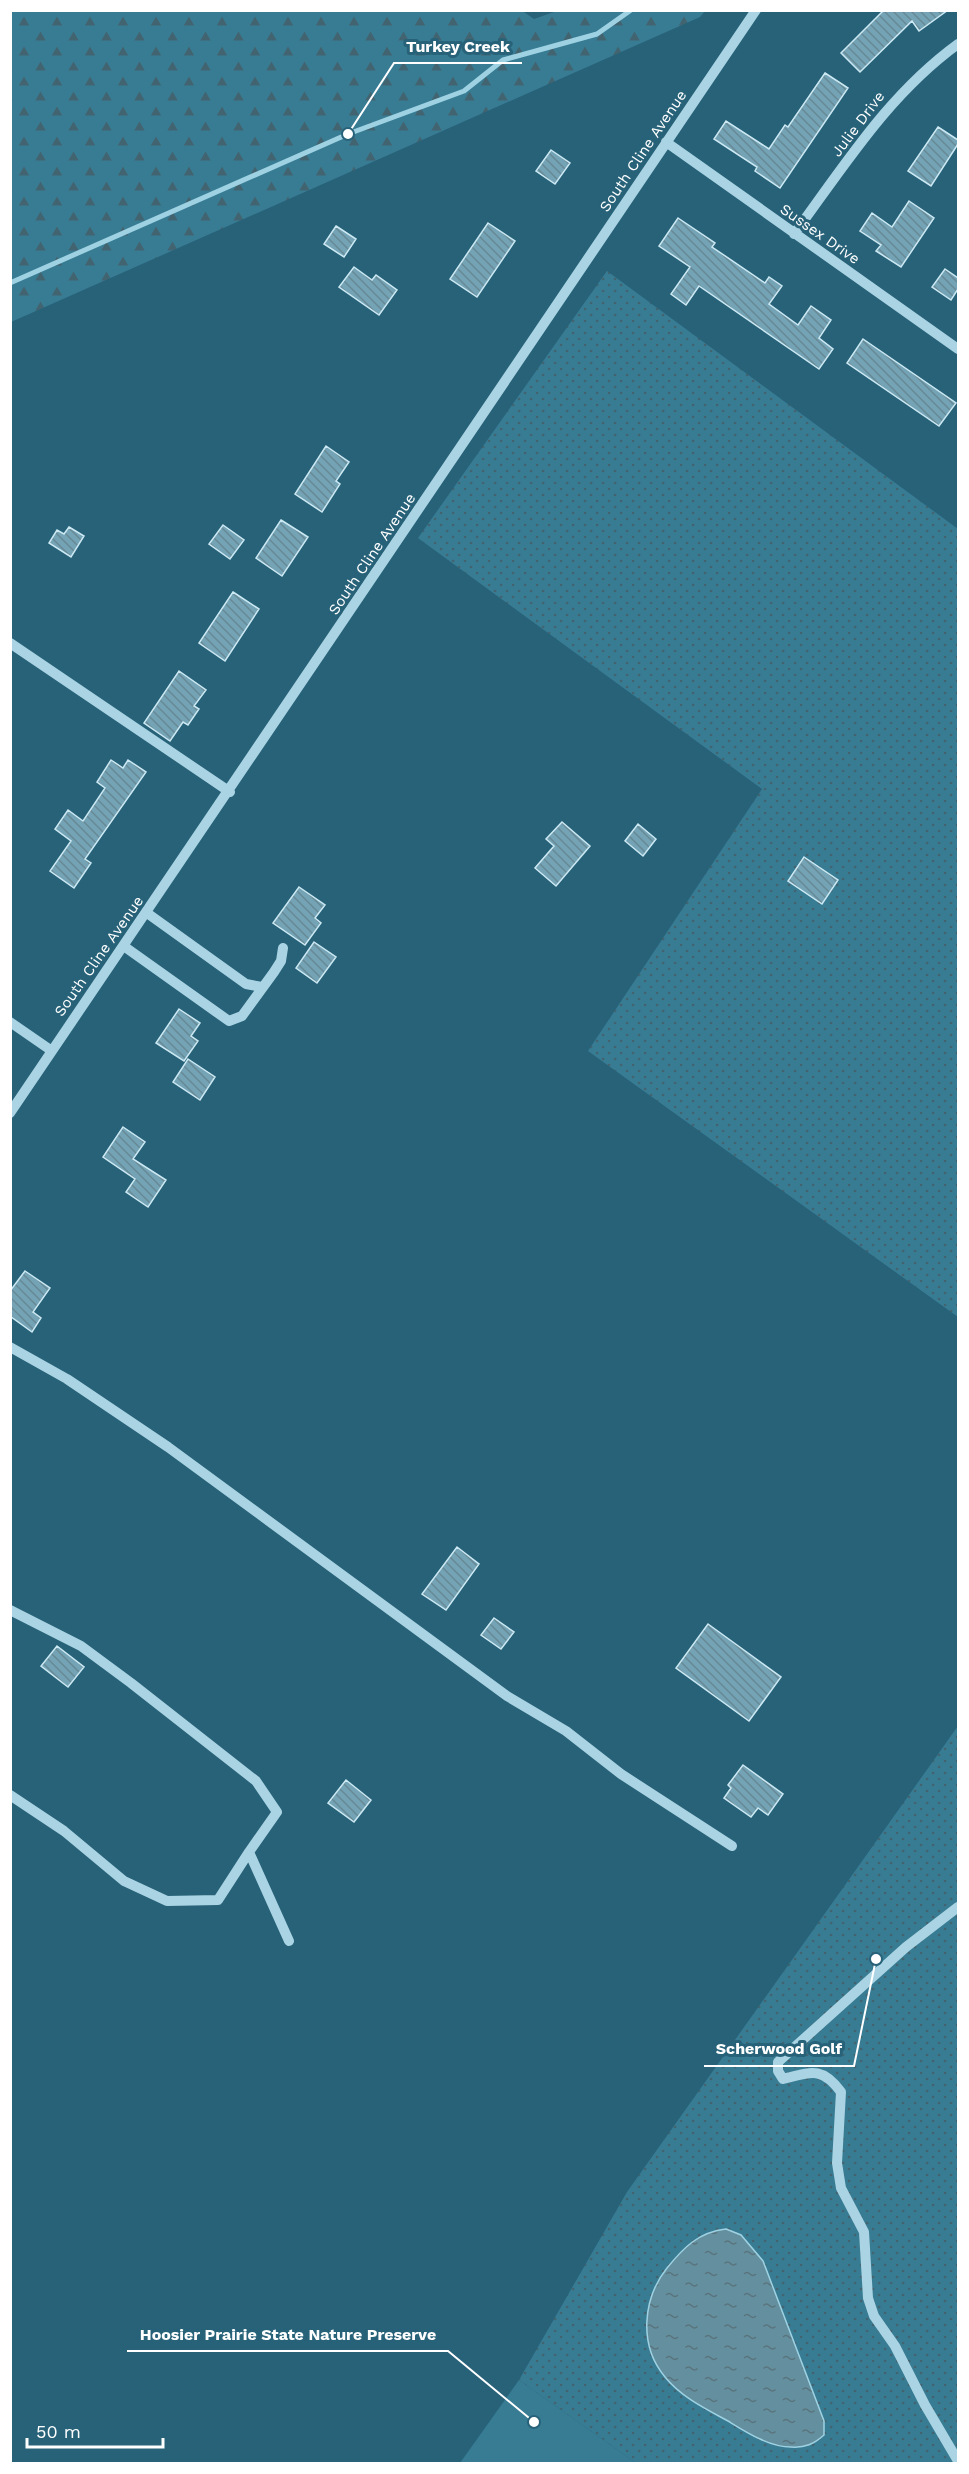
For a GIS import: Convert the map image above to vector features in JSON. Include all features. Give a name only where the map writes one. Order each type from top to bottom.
[{"type":"street","name":"South Cline Avenue","points":[[10,1113],[230,792],[756,10]]},
{"type":"street","name":"Julie Drive","points":[[794,234],[890,104],[928,66],[958,44]]},
{"type":"street","name":"Sussex Drive","points":[[666,142],[958,349]]},
{"type":"street","points":[[10,643],[230,792]]},
{"type":"street","points":[[147,913],[246,984],[262,987]]},
{"type":"street","points":[[125,947],[229,1021],[242,1016],[281,961],[283,948]]},
{"type":"street","points":[[10,1022],[52,1051]]},
{"type":"street","points":[[10,1347],[67,1378],[168,1447],[507,1696],[566,1731],[621,1774],[732,1846]]},
{"type":"street","points":[[10,1610],[81,1646],[256,1781],[277,1812],[218,1900],[167,1901],[124,1881],[64,1832],[10,1795]]},
{"type":"street","points":[[249,1852],[288,1941]]},
{"type":"street","points":[[958,1907],[906,1947],[778,2062],[778,2071],[783,2079],[805,2072],[821,2074],[831,2078],[841,2092],[837,2163],[841,2188],[864,2232],[868,2298],[874,2316],[895,2346],[925,2405],[958,2461]]},
{"type":"green space","points":[[521,10],[534,19],[557,11],[705,11],[700,17],[11,322],[11,11]]},
{"type":"green space","points":[[607,271],[958,529],[958,1317],[588,1051],[762,789],[418,538]]},
{"type":"green space","points":[[958,1726],[958,2463],[636,2463],[519,2380],[627,2192]]},
{"type":"green space","points":[[519,2380],[636,2463],[460,2463]]},
{"type":"water","points":[[726,2229],[741,2235],[763,2261],[824,2421],[824,2435],[809,2445],[791,2447],[766,2442],[686,2397],[665,2377],[651,2351],[647,2336],[647,2322],[653,2293],[659,2280],[673,2260],[686,2247],[708,2233]]},
{"type":"building","points":[[884,10],[948,10],[919,31],[912,21],[860,72],[841,53]]},
{"type":"building","points":[[825,73],[848,88],[780,188],[755,171],[757,167],[714,139],[726,121],[769,149],[785,125],[788,127]]},
{"type":"building","points":[[938,127],[958,140],[958,144],[931,186],[908,171]]},
{"type":"building","points":[[551,150],[570,163],[555,184],[536,171]]},
{"type":"building","points":[[909,201],[934,218],[901,267],[876,251],[881,245],[860,231],[872,213],[892,227]]},
{"type":"building","points":[[678,218],[715,243],[712,247],[765,283],[769,277],[782,286],[769,304],[798,325],[811,306],[831,320],[819,338],[833,349],[819,369],[699,286],[686,305],[671,294],[690,267],[659,246]]},
{"type":"building","points":[[488,223],[515,241],[477,297],[450,279]]},
{"type":"building","points":[[336,226],[356,239],[344,257],[324,244]]},
{"type":"building","points":[[354,267],[372,280],[376,275],[397,290],[379,315],[339,287]]},
{"type":"building","points":[[945,269],[958,278],[958,289],[951,300],[932,287]]},
{"type":"building","points":[[863,339],[956,403],[939,426],[847,363]]},
{"type":"building","points":[[326,446],[349,462],[336,481],[340,484],[322,512],[295,494]]},
{"type":"building","points":[[281,520],[308,537],[282,576],[256,558]]},
{"type":"building","points":[[223,525],[244,540],[230,559],[209,544]]},
{"type":"building","points":[[69,527],[84,536],[71,557],[49,543],[57,530],[64,534]]},
{"type":"building","points":[[233,592],[259,609],[225,661],[199,643]]},
{"type":"building","points":[[179,671],[206,690],[194,706],[199,709],[188,725],[183,722],[170,741],[144,723]]},
{"type":"building","points":[[111,760],[123,768],[128,760],[146,772],[85,859],[91,863],[74,888],[50,871],[71,841],[55,829],[68,810],[83,821],[105,788],[97,782]]},
{"type":"building","points":[[562,822],[590,846],[556,886],[535,868],[554,846],[546,839]]},
{"type":"building","points":[[638,824],[656,839],[643,856],[625,841]]},
{"type":"building","points":[[804,857],[838,880],[822,904],[788,881]]},
{"type":"building","points":[[299,887],[325,905],[315,918],[321,923],[305,945],[273,923]]},
{"type":"building","points":[[314,942],[336,957],[317,983],[296,968]]},
{"type":"building","points":[[179,1009],[200,1023],[191,1036],[198,1041],[184,1061],[156,1043]]},
{"type":"building","points":[[188,1059],[215,1077],[200,1100],[173,1082]]},
{"type":"building","points":[[123,1127],[145,1142],[133,1159],[166,1180],[148,1207],[126,1192],[135,1179],[103,1157]]},
{"type":"building","points":[[25,1271],[50,1288],[33,1312],[41,1318],[32,1332],[10,1316],[10,1291]]},
{"type":"building","points":[[457,1547],[479,1564],[446,1610],[422,1594]]},
{"type":"building","points":[[494,1618],[514,1632],[501,1649],[481,1635]]},
{"type":"building","points":[[708,1624],[781,1677],[749,1721],[676,1668]]},
{"type":"building","points":[[57,1646],[84,1667],[68,1687],[41,1666]]},
{"type":"building","points":[[743,1765],[783,1794],[768,1815],[758,1808],[751,1817],[724,1798],[731,1788],[728,1785]]},
{"type":"building","points":[[346,1780],[371,1800],[354,1822],[328,1803]]},
{"type":"waterway","points":[[10,283],[348,134],[464,91],[503,60],[597,34],[631,10]]},
{"type":"place","name":"Turkey Creek","points":[[348,134]]},
{"type":"place","name":"Scherwood Golf","points":[[876,1959]]},
{"type":"place","name":"Hoosier Prairie State Nature Preserve","points":[[534,2422]]}]
